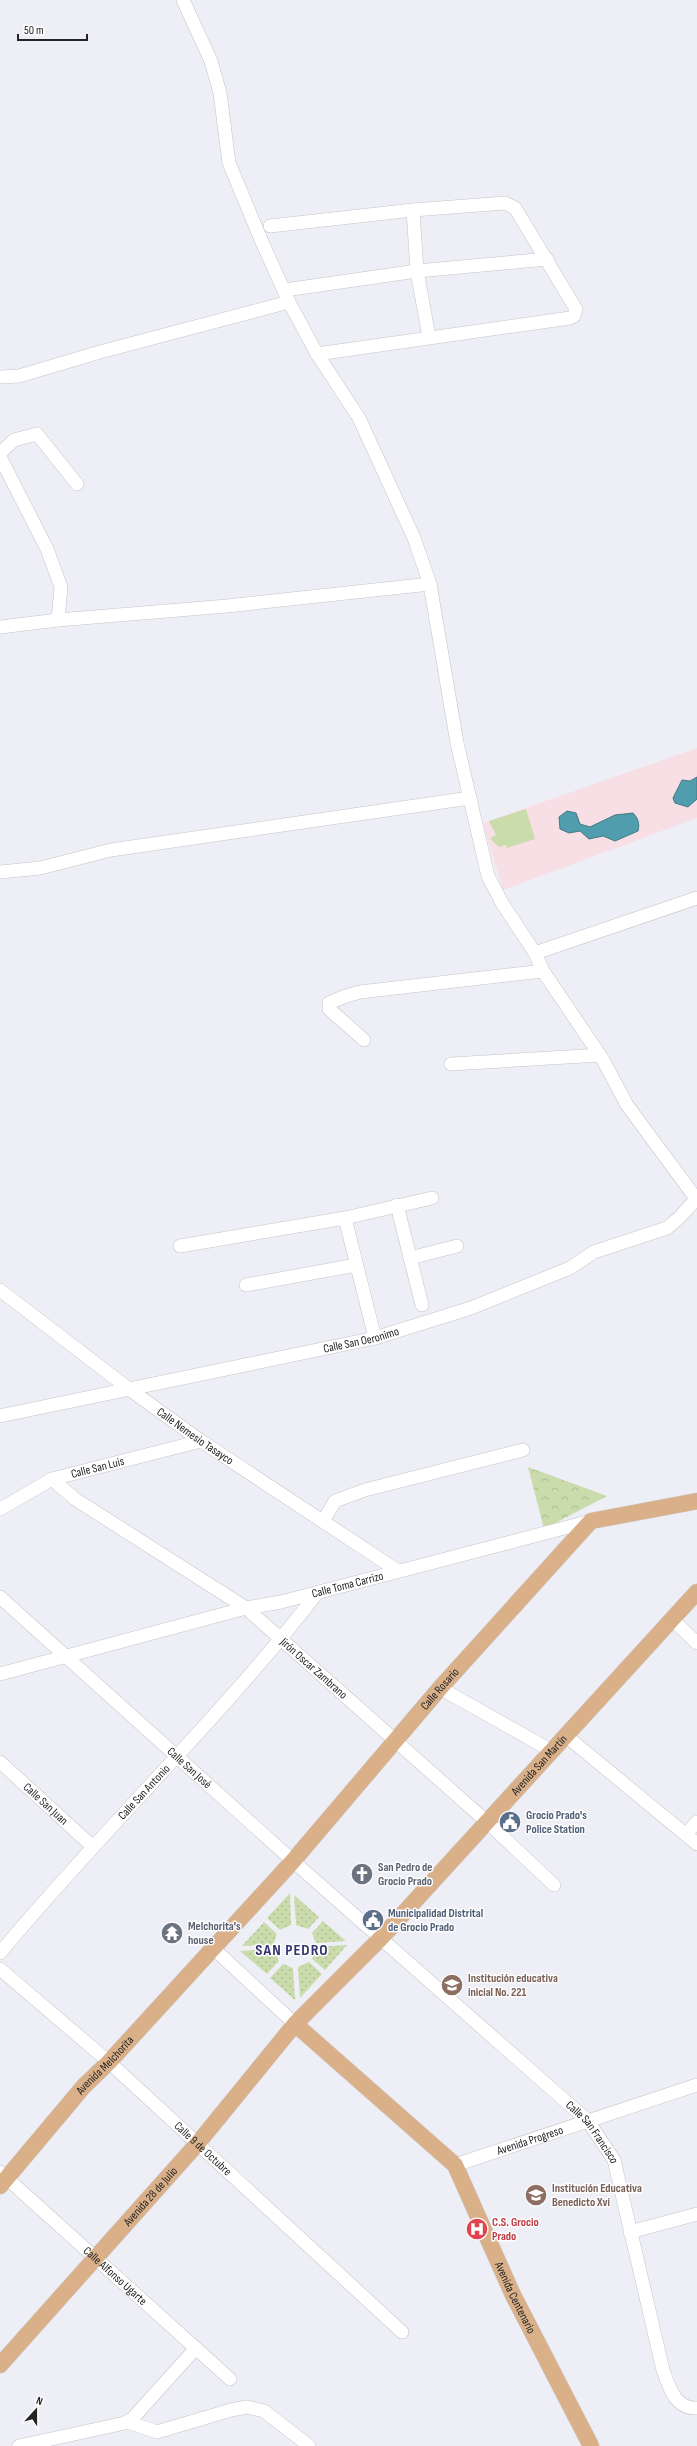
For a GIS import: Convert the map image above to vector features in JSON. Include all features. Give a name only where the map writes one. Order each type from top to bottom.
[{"type":"main road","name":"Calle Toma Carrizo","points":[[591,1521],[697,1501]]},
{"type":"main road","name":"Calle Rosario","points":[[293,1861],[440,1688],[591,1521]]},
{"type":"main road","name":"Avenida San Martín","points":[[295,2024],[380,1938],[487,1822],[550,1750],[697,1592]]},
{"type":"main road","name":"Avenida Melchorita","points":[[2,2179],[84,2086],[109,2062],[293,1861]]},
{"type":"main road","name":"Avenida 28 de Julio","points":[[0,2364],[198,2143],[295,2024]]},
{"type":"main road","name":"Avenida Centenario","points":[[295,2024],[455,2165],[513,2295],[591,2446]]},
{"type":"street","points":[[183,0],[211,61],[220,93],[229,163],[262,242],[285,290],[289,302],[317,354],[359,418],[414,538],[430,584],[457,743],[488,876],[502,903],[535,953],[543,971],[600,1055],[627,1105],[697,1199]]},
{"type":"street","points":[[270,226],[413,210],[500,202],[509,204],[515,208],[575,307],[575,314],[572,317],[317,354]]},
{"type":"street","points":[[413,210],[418,271],[429,337]]},
{"type":"street","points":[[285,290],[418,271],[547,259]]},
{"type":"street","points":[[0,377],[19,376],[100,352],[289,302]]},
{"type":"street","points":[[0,453],[14,440],[37,434],[77,484]]},
{"type":"street","points":[[0,457],[46,549],[61,587],[58,620]]},
{"type":"street","points":[[0,627],[58,620],[227,606],[430,584]]},
{"type":"street","points":[[0,872],[40,868],[111,850],[470,798]]},
{"type":"street","points":[[535,953],[697,898]]},
{"type":"street","points":[[364,1040],[329,1009],[329,1003],[343,996],[360,992],[543,971]]},
{"type":"street","points":[[451,1064],[600,1055]]},
{"type":"street","points":[[180,1246],[344,1218],[432,1198]]},
{"type":"street","name":"Calle San Oeronimo","points":[[0,1416],[375,1338],[471,1308],[570,1268],[594,1252],[667,1228],[697,1199]]},
{"type":"street","points":[[397,1206],[422,1305]]},
{"type":"street","points":[[344,1218],[375,1338]]},
{"type":"street","points":[[410,1258],[457,1246]]},
{"type":"street","points":[[246,1285],[356,1265]]},
{"type":"street","name":"Calle Nemesio Tasayco","points":[[0,1290],[129,1389],[201,1441],[398,1571]]},
{"type":"street","name":"Calle San Luis","points":[[0,1509],[52,1479],[201,1441]]},
{"type":"street","points":[[323,1521],[335,1501],[365,1490],[523,1450]]},
{"type":"street","name":"Jirón Oscar Zambrano","points":[[52,1479],[75,1499],[246,1608],[394,1742],[487,1822],[554,1885]]},
{"type":"street","name":"Calle Toma Carrizo","points":[[0,1674],[246,1608],[318,1592],[591,1521]]},
{"type":"street","name":"Calle San Antonio","points":[[0,1953],[92,1846],[178,1755],[281,1640],[318,1592]]},
{"type":"street","name":"Calle San José","points":[[0,1597],[178,1755],[293,1861],[380,1938]]},
{"type":"street","points":[[672,1619],[697,1643]]},
{"type":"street","points":[[440,1688],[550,1750]]},
{"type":"street","points":[[565,1735],[697,1844]]},
{"type":"street","name":"Calle San Juan","points":[[0,1762],[92,1846]]},
{"type":"street","points":[[686,1834],[697,1822]]},
{"type":"street","name":"Calle San Francisco","points":[[380,1938],[588,2121],[614,2160],[663,2370],[670,2392],[679,2402],[697,2408]]},
{"type":"street","points":[[214,1948],[295,2024]]},
{"type":"street","name":"Calle 9 de Octubre","points":[[0,1969],[109,2062],[402,2332]]},
{"type":"street","name":"Avenida Progreso","points":[[455,2165],[697,2085]]},
{"type":"street","name":"Calle Alfonso Ugarte","points":[[2,2179],[95,2257],[230,2379]]},
{"type":"street","points":[[630,2232],[697,2214]]},
{"type":"street","points":[[128,2422],[196,2348]]},
{"type":"street","points":[[19,2446],[128,2422],[158,2432],[231,2410],[247,2407],[264,2411],[309,2446]]},
{"type":"shaded area","points":[[697,748],[697,818],[503,890],[483,823]]},
{"type":"green space","points":[[526,809],[535,839],[507,848],[506,845],[499,847],[490,838],[496,835],[489,821]]},
{"type":"green space","points":[[528,1467],[607,1496],[544,1529]]},
{"type":"green space","points":[[290,1893],[291,1925],[280,1930],[267,1918]]},
{"type":"green space","points":[[294,1895],[319,1917],[308,1929],[296,1925]]},
{"type":"green space","points":[[323,1921],[346,1941],[316,1943],[312,1933]]},
{"type":"green space","points":[[264,1922],[277,1934],[273,1945],[242,1946]]},
{"type":"green space","points":[[347,1945],[325,1970],[312,1959],[316,1947]]},
{"type":"green space","points":[[273,1949],[279,1961],[267,1974],[240,1951]]},
{"type":"green space","points":[[309,1962],[322,1974],[300,1998],[298,1967]]},
{"type":"green space","points":[[283,1964],[293,1968],[295,2000],[270,1978]]},
{"type":"water","points":[[697,777],[697,799],[688,807],[675,803],[673,798],[682,780],[690,781]]},
{"type":"water","points":[[567,811],[576,813],[580,824],[590,827],[615,815],[633,813],[638,821],[638,831],[615,841],[603,836],[589,839],[580,831],[569,833],[560,829],[559,817]]},
{"type":"place","name":"Grocio Prado's Police Station","points":[[510,1822]]},
{"type":"place","name":"San Pedro de Grocio Prado","points":[[362,1874]]},
{"type":"place","name":"Municipalidad Distrital de Grocio Prado","points":[[373,1920]]},
{"type":"place","name":"Melchorita's house","points":[[172,1933]]},
{"type":"place","name":"Institución educativa inicial No. 221","points":[[452,1985]]},
{"type":"place","name":"Institución Educativa Benedicto Xvi","points":[[536,2195]]},
{"type":"place","name":"C.S. Grocio Prado","points":[[477,2229]]},
{"type":"district","name":"SAN PEDRO","points":[[292,1949]]}]
